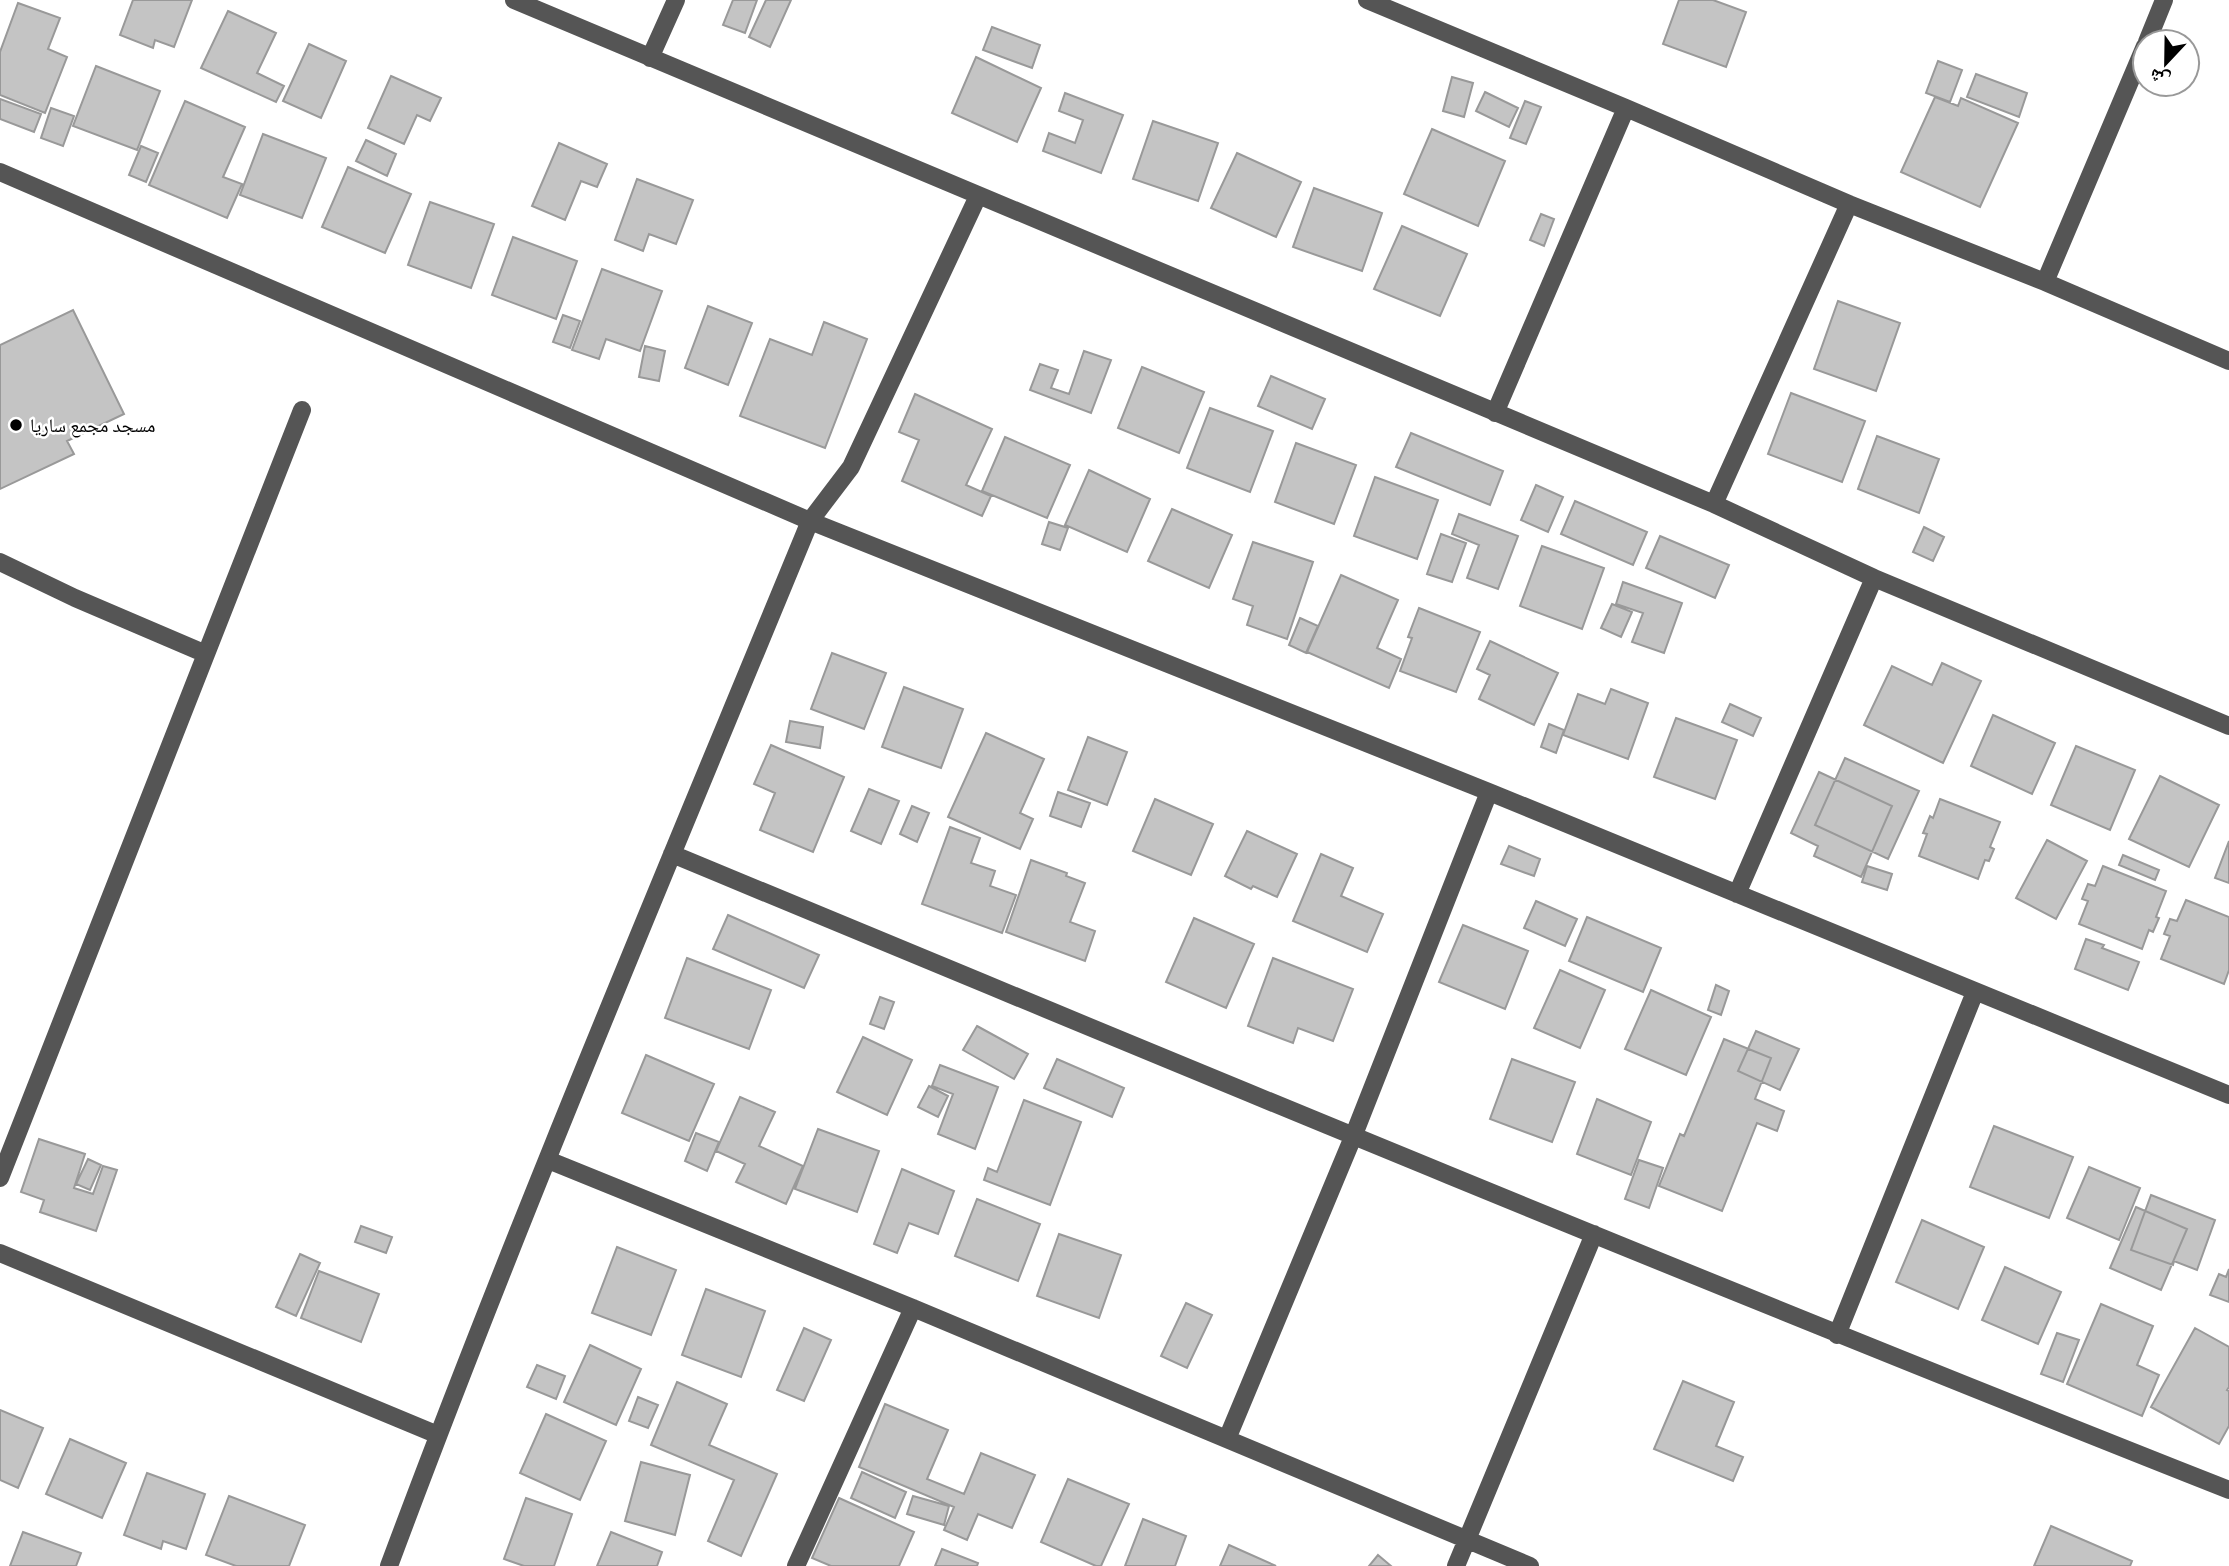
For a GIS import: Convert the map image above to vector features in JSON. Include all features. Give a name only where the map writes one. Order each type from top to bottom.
[{"type":"street","points":[[514,0],[1714,503],[1874,578],[2229,726]]},
{"type":"street","points":[[650,58],[676,0]]},
{"type":"street","points":[[1367,0],[2229,361]]},
{"type":"street","points":[[2153,28],[2165,0]]},
{"type":"street","points":[[2045,282],[2131,79]]},
{"type":"street","points":[[1495,413],[1626,108]]},
{"type":"street","points":[[0,172],[810,520],[1489,792],[2229,1096]]},
{"type":"street","points":[[389,1566],[438,1435],[548,1160],[810,520],[851,467],[978,196]]},
{"type":"street","points":[[1714,503],[1849,204]]},
{"type":"street","points":[[0,1178],[302,410]]},
{"type":"street","points":[[0,562],[75,598],[206,654]]},
{"type":"street","points":[[1737,894],[1874,578]]},
{"type":"street","points":[[1227,1438],[1353,1137],[1489,792]]},
{"type":"street","points":[[672,854],[1353,1137],[1838,1335],[2229,1490]]},
{"type":"street","points":[[1838,1335],[1975,992]]},
{"type":"street","points":[[548,1160],[913,1308],[1530,1566]]},
{"type":"street","points":[[1456,1566],[1594,1234]]},
{"type":"street","points":[[0,1253],[438,1435]]},
{"type":"street","points":[[796,1566],[913,1308]]},
{"type":"building","points":[[133,0],[192,0],[174,47],[155,40],[153,48],[120,35]]},
{"type":"building","points":[[733,0],[757,0],[745,33],[723,25]]},
{"type":"building","points":[[766,0],[791,0],[770,47],[749,37]]},
{"type":"building","points":[[1679,0],[1713,0],[1746,12],[1726,67],[1663,44]]},
{"type":"building","points":[[18,3],[60,18],[48,49],[67,57],[45,113],[0,95],[0,52]]},
{"type":"building","points":[[228,11],[276,33],[257,73],[284,86],[276,102],[201,68]]},
{"type":"building","points":[[992,27],[1040,45],[1032,68],[983,50]]},
{"type":"building","points":[[309,44],[346,61],[321,118],[283,101]]},
{"type":"building","points":[[976,57],[1041,88],[1017,142],[952,113]]},
{"type":"building","points":[[1938,61],[1962,70],[1950,102],[1926,93]]},
{"type":"building","points":[[96,66],[160,91],[137,150],[73,126]]},
{"type":"building","points":[[1976,74],[2027,93],[2019,117],[1967,97]]},
{"type":"building","points":[[391,76],[441,98],[430,121],[417,115],[404,144],[368,128]]},
{"type":"building","points":[[1452,77],[1473,83],[1464,117],[1443,111]]},
{"type":"building","points":[[1485,92],[1518,108],[1509,127],[1476,111]]},
{"type":"building","points":[[1065,93],[1123,115],[1101,173],[1043,151],[1049,133],[1075,143],[1083,120],[1059,111]]},
{"type":"building","points":[[1935,97],[1958,106],[1961,98],[2018,123],[1980,207],[1901,172]]},
{"type":"building","points":[[0,99],[41,114],[34,132],[0,119]]},
{"type":"building","points":[[185,101],[245,127],[223,177],[242,184],[227,218],[149,185]]},
{"type":"building","points":[[1525,101],[1541,107],[1526,144],[1510,138]]},
{"type":"building","points":[[51,108],[74,116],[63,146],[41,138]]},
{"type":"building","points":[[1153,121],[1218,143],[1198,201],[1133,179]]},
{"type":"building","points":[[1432,129],[1505,161],[1478,226],[1404,194]]},
{"type":"building","points":[[263,134],[326,158],[302,218],[240,195]]},
{"type":"building","points":[[366,140],[396,154],[387,176],[356,161]]},
{"type":"building","points":[[559,143],[607,164],[597,187],[581,181],[565,220],[532,206]]},
{"type":"building","points":[[141,146],[158,153],[146,182],[129,175]]},
{"type":"building","points":[[1237,153],[1301,182],[1276,237],[1211,208]]},
{"type":"building","points":[[348,167],[411,194],[385,253],[322,227]]},
{"type":"building","points":[[637,179],[693,200],[676,244],[649,234],[643,251],[615,240]]},
{"type":"building","points":[[1314,188],[1382,213],[1362,271],[1293,247]]},
{"type":"building","points":[[430,202],[494,224],[471,288],[408,265]]},
{"type":"building","points":[[1541,214],[1554,219],[1544,246],[1530,240]]},
{"type":"building","points":[[1402,226],[1467,254],[1440,316],[1374,289]]},
{"type":"building","points":[[513,237],[577,261],[556,319],[492,295]]},
{"type":"building","points":[[602,269],[662,291],[640,351],[606,339],[599,359],[572,350]]},
{"type":"building","points":[[1838,301],[1900,323],[1876,391],[1814,369]]},
{"type":"building","points":[[708,306],[752,323],[728,385],[685,368]]},
{"type":"building","points":[[73,310],[124,414],[67,441],[74,454],[0,489],[0,345]]},
{"type":"building","points":[[563,315],[580,321],[570,348],[553,342]]},
{"type":"building","points":[[824,322],[867,339],[825,448],[740,416],[770,339],[812,355]]},
{"type":"building","points":[[645,346],[665,351],[659,381],[639,377]]},
{"type":"building","points":[[1084,351],[1111,360],[1091,413],[1030,390],[1040,364],[1058,370],[1051,388],[1069,394]]},
{"type":"building","points":[[1142,367],[1204,392],[1179,453],[1118,428]]},
{"type":"building","points":[[1271,376],[1325,399],[1312,429],[1258,406]]},
{"type":"building","points":[[1791,393],[1865,421],[1842,482],[1768,454]]},
{"type":"building","points":[[915,394],[992,429],[966,485],[991,496],[982,516],[902,481],[919,440],[899,432]]},
{"type":"building","points":[[1210,408],[1273,431],[1250,492],[1187,468]]},
{"type":"building","points":[[1411,433],[1503,471],[1490,505],[1396,467]]},
{"type":"building","points":[[1877,436],[1939,459],[1919,513],[1858,489]]},
{"type":"building","points":[[1005,437],[1070,465],[1047,518],[982,491]]},
{"type":"building","points":[[1296,443],[1356,465],[1334,524],[1275,502]]},
{"type":"building","points":[[1089,470],[1150,499],[1127,552],[1065,525]]},
{"type":"building","points":[[1375,477],[1438,500],[1417,559],[1354,536]]},
{"type":"building","points":[[1536,485],[1563,497],[1548,532],[1521,520]]},
{"type":"building","points":[[1575,501],[1647,532],[1633,565],[1561,534]]},
{"type":"building","points":[[1172,509],[1232,535],[1209,588],[1148,561]]},
{"type":"building","points":[[1459,514],[1518,536],[1498,589],[1467,578],[1479,545],[1452,534]]},
{"type":"building","points":[[1049,522],[1068,528],[1060,550],[1042,544]]},
{"type":"building","points":[[1924,527],[1944,537],[1933,561],[1913,552]]},
{"type":"building","points":[[1441,534],[1466,543],[1452,582],[1427,574]]},
{"type":"building","points":[[1660,536],[1729,565],[1715,598],[1646,568]]},
{"type":"building","points":[[1253,542],[1313,562],[1287,639],[1247,625],[1253,606],[1233,599]]},
{"type":"building","points":[[1542,546],[1604,568],[1582,629],[1520,606]]},
{"type":"building","points":[[1341,575],[1398,600],[1377,648],[1401,659],[1389,688],[1307,652]]},
{"type":"building","points":[[1623,582],[1682,603],[1664,653],[1632,642],[1643,613],[1616,604]]},
{"type":"building","points":[[1612,604],[1632,612],[1621,637],[1601,628]]},
{"type":"building","points":[[1419,608],[1480,632],[1456,692],[1400,671],[1412,638],[1408,637]]},
{"type":"building","points":[[1300,618],[1318,626],[1306,653],[1289,645]]},
{"type":"building","points":[[1490,641],[1558,673],[1534,725],[1479,699],[1490,675],[1477,669]]},
{"type":"building","points":[[832,653],[886,673],[864,729],[811,709]]},
{"type":"building","points":[[1942,663],[1981,681],[1943,763],[1864,725],[1892,666],[1932,685]]},
{"type":"building","points":[[904,687],[963,709],[941,768],[882,747]]},
{"type":"building","points":[[1611,689],[1648,703],[1628,759],[1563,735],[1578,694],[1605,704]]},
{"type":"building","points":[[1730,704],[1761,718],[1753,736],[1722,722]]},
{"type":"building","points":[[1993,715],[2055,743],[2032,794],[1971,766]]},
{"type":"building","points":[[1676,718],[1737,740],[1715,799],[1654,777]]},
{"type":"building","points":[[790,721],[823,727],[820,748],[786,742]]},
{"type":"building","points":[[1549,724],[1564,730],[1556,753],[1541,747]]},
{"type":"building","points":[[986,733],[1044,759],[1020,813],[1033,819],[1020,849],[948,817]]},
{"type":"building","points":[[1088,737],[1127,752],[1107,805],[1068,790]]},
{"type":"building","points":[[771,745],[844,777],[813,852],[760,830],[775,793],[754,784]]},
{"type":"building","points":[[2076,746],[2135,770],[2110,830],[2051,805]]},
{"type":"building","points":[[1845,758],[1919,791],[1888,859],[1815,825]]},
{"type":"building","points":[[1819,772],[1892,806],[1861,877],[1814,856],[1818,846],[1791,833]]},
{"type":"building","points":[[2160,776],[2219,805],[2189,867],[2129,839]]},
{"type":"building","points":[[869,789],[899,801],[881,844],[851,831]]},
{"type":"building","points":[[1058,792],[1090,803],[1081,827],[1050,816]]},
{"type":"building","points":[[1155,799],[1213,824],[1191,875],[1133,851]]},
{"type":"building","points":[[1940,799],[2000,822],[1990,847],[1994,849],[1989,861],[1985,860],[1978,879],[1919,856],[1927,834],[1923,833],[1930,816],[1933,818]]},
{"type":"building","points":[[912,806],[929,813],[917,842],[900,834]]},
{"type":"building","points":[[950,827],[980,838],[971,863],[995,871],[990,886],[1016,895],[1002,933],[922,904]]},
{"type":"building","points":[[1247,831],[1297,854],[1277,897],[1253,886],[1251,889],[1225,876]]},
{"type":"building","points":[[2047,840],[2087,861],[2056,919],[2016,898]]},
{"type":"building","points":[[2229,841],[2229,883],[2215,878]]},
{"type":"building","points":[[1509,846],[1540,859],[1534,876],[1501,864]]},
{"type":"building","points":[[1321,854],[1353,868],[1341,896],[1383,914],[1367,952],[1293,921]]},
{"type":"building","points":[[2123,855],[2159,870],[2155,880],[2119,865]]},
{"type":"building","points":[[1031,860],[1067,873],[1066,876],[1085,883],[1070,922],[1095,931],[1085,961],[1006,932]]},
{"type":"building","points":[[1867,866],[1892,874],[1887,890],[1862,882]]},
{"type":"building","points":[[2103,866],[2166,891],[2156,917],[2159,918],[2153,932],[2149,930],[2142,949],[2079,924],[2088,901],[2082,899],[2088,884],[2095,886]]},
{"type":"building","points":[[2186,900],[2229,917],[2229,970],[2224,984],[2161,959],[2170,936],[2164,934],[2170,919],[2177,921]]},
{"type":"building","points":[[1536,901],[1577,919],[1565,946],[1524,928]]},
{"type":"building","points":[[728,915],[819,955],[804,988],[713,949]]},
{"type":"building","points":[[1587,917],[1661,948],[1643,992],[1569,961]]},
{"type":"building","points":[[1194,918],[1254,944],[1226,1008],[1166,982]]},
{"type":"building","points":[[1463,925],[1528,951],[1505,1009],[1439,982]]},
{"type":"building","points":[[2086,939],[2139,962],[2128,990],[2075,969]]},
{"type":"building","points":[[687,958],[771,990],[749,1049],[665,1018]]},
{"type":"building","points":[[1273,958],[1353,989],[1333,1041],[1298,1028],[1293,1043],[1248,1026]]},
{"type":"building","points":[[1560,970],[1605,990],[1580,1048],[1534,1028]]},
{"type":"building","points":[[1716,985],[1729,991],[1721,1015],[1708,1010]]},
{"type":"building","points":[[1651,990],[1711,1017],[1686,1075],[1625,1049]]},
{"type":"building","points":[[880,997],[894,1002],[884,1029],[870,1024]]},
{"type":"building","points":[[977,1026],[1028,1054],[1014,1079],[963,1050]]},
{"type":"building","points":[[1756,1031],[1799,1049],[1780,1090],[1738,1071]]},
{"type":"building","points":[[863,1037],[912,1060],[887,1115],[837,1092]]},
{"type":"building","points":[[1724,1039],[1771,1058],[1755,1099],[1784,1111],[1777,1131],[1757,1123],[1722,1211],[1659,1186],[1680,1134],[1684,1136]]},
{"type":"building","points":[[646,1055],[714,1084],[689,1141],[622,1113]]},
{"type":"building","points":[[1057,1059],[1124,1088],[1112,1117],[1044,1088]]},
{"type":"building","points":[[1512,1059],[1575,1082],[1552,1142],[1490,1119]]},
{"type":"building","points":[[940,1065],[998,1087],[975,1149],[938,1134],[953,1094],[932,1086]]},
{"type":"building","points":[[929,1086],[948,1096],[938,1117],[918,1107]]},
{"type":"building","points":[[740,1097],[775,1112],[759,1146],[803,1166],[786,1204],[736,1182],[745,1164],[716,1151]]},
{"type":"building","points":[[1597,1099],[1651,1122],[1631,1175],[1577,1154]]},
{"type":"building","points":[[1024,1100],[1081,1122],[1050,1205],[984,1180],[988,1168],[997,1172]]},
{"type":"building","points":[[1994,1126],[2073,1157],[2049,1218],[1970,1187]]},
{"type":"building","points":[[818,1129],[879,1151],[857,1212],[795,1189]]},
{"type":"building","points":[[696,1133],[719,1142],[707,1171],[685,1161]]},
{"type":"building","points":[[39,1139],[85,1154],[74,1188],[93,1194],[103,1166],[117,1170],[96,1231],[40,1212],[44,1200],[21,1192]]},
{"type":"building","points":[[88,1159],[101,1165],[90,1190],[76,1184]]},
{"type":"building","points":[[1639,1160],[1663,1168],[1649,1208],[1625,1199]]},
{"type":"building","points":[[2089,1167],[2140,1188],[2119,1240],[2067,1218]]},
{"type":"building","points":[[902,1169],[954,1191],[938,1234],[909,1223],[897,1253],[874,1244]]},
{"type":"building","points":[[2151,1195],[2215,1220],[2197,1270],[2174,1261],[2173,1265],[2131,1250]]},
{"type":"building","points":[[977,1199],[1040,1224],[1018,1281],[955,1256]]},
{"type":"building","points":[[2136,1207],[2187,1229],[2161,1290],[2110,1268]]},
{"type":"building","points":[[1922,1220],[1984,1247],[1958,1309],[1896,1282]]},
{"type":"building","points":[[361,1226],[392,1237],[386,1253],[355,1242]]},
{"type":"building","points":[[1059,1234],[1121,1255],[1099,1318],[1037,1296]]},
{"type":"building","points":[[617,1247],[676,1270],[651,1335],[592,1313]]},
{"type":"building","points":[[300,1254],[320,1263],[296,1316],[276,1307]]},
{"type":"building","points":[[2005,1267],[2061,1292],[2038,1344],[1982,1320]]},
{"type":"building","points":[[2229,1269],[2229,1302],[2210,1295],[2219,1274],[2226,1277]]},
{"type":"building","points":[[319,1271],[379,1294],[361,1342],[301,1318]]},
{"type":"building","points":[[706,1289],[765,1311],[741,1377],[682,1355]]},
{"type":"building","points":[[1186,1303],[1212,1315],[1187,1368],[1161,1356]]},
{"type":"building","points":[[2101,1304],[2153,1326],[2137,1365],[2159,1375],[2142,1416],[2067,1384]]},
{"type":"building","points":[[804,1328],[831,1340],[804,1401],[777,1390]]},
{"type":"building","points":[[2195,1328],[2229,1347],[2229,1426],[2219,1444],[2151,1407]]},
{"type":"building","points":[[2057,1333],[2079,1340],[2063,1382],[2041,1374]]},
{"type":"building","points":[[590,1345],[641,1369],[616,1425],[564,1402]]},
{"type":"building","points":[[537,1365],[565,1376],[556,1399],[527,1387]]},
{"type":"building","points":[[1683,1381],[1734,1402],[1716,1446],[1743,1457],[1733,1481],[1654,1449]]},
{"type":"building","points":[[677,1382],[727,1404],[709,1445],[777,1474],[741,1556],[708,1541],[734,1480],[651,1445]]},
{"type":"building","points":[[638,1397],[658,1405],[648,1428],[629,1421]]},
{"type":"building","points":[[885,1404],[948,1430],[927,1479],[964,1494],[981,1453],[1035,1475],[1012,1528],[978,1514],[967,1540],[944,1530],[954,1507],[859,1467]]},
{"type":"building","points":[[0,1410],[43,1428],[18,1488],[0,1480]]},
{"type":"building","points":[[546,1414],[606,1441],[580,1500],[520,1473]]},
{"type":"building","points":[[70,1439],[126,1463],[102,1518],[46,1494]]},
{"type":"building","points":[[641,1462],[690,1475],[675,1535],[625,1521]]},
{"type":"building","points":[[862,1472],[906,1492],[895,1518],[851,1498]]},
{"type":"building","points":[[147,1473],[205,1494],[186,1549],[163,1541],[161,1549],[124,1535]]},
{"type":"building","points":[[1068,1479],[1129,1504],[1101,1566],[1041,1542]]},
{"type":"building","points":[[229,1496],[305,1525],[289,1566],[236,1566],[206,1555]]},
{"type":"building","points":[[913,1496],[949,1506],[944,1525],[907,1514]]},
{"type":"building","points":[[526,1498],[572,1514],[554,1566],[524,1566],[504,1559]]},
{"type":"building","points":[[839,1498],[914,1532],[899,1566],[831,1566],[812,1558]]},
{"type":"building","points":[[1143,1519],[1186,1536],[1175,1566],[1125,1566]]},
{"type":"building","points":[[2051,1526],[2132,1561],[2130,1566],[2034,1566]]},
{"type":"building","points":[[23,1532],[81,1553],[76,1566],[10,1566]]},
{"type":"building","points":[[611,1532],[662,1552],[657,1566],[597,1566]]},
{"type":"building","points":[[1229,1545],[1276,1566],[1220,1566]]},
{"type":"building","points":[[942,1549],[978,1563],[977,1566],[935,1566]]},
{"type":"building","points":[[1378,1555],[1391,1566],[1369,1566]]},
{"type":"place","name":"مسجد مجمع ساريا","points":[[16,425]]}]
